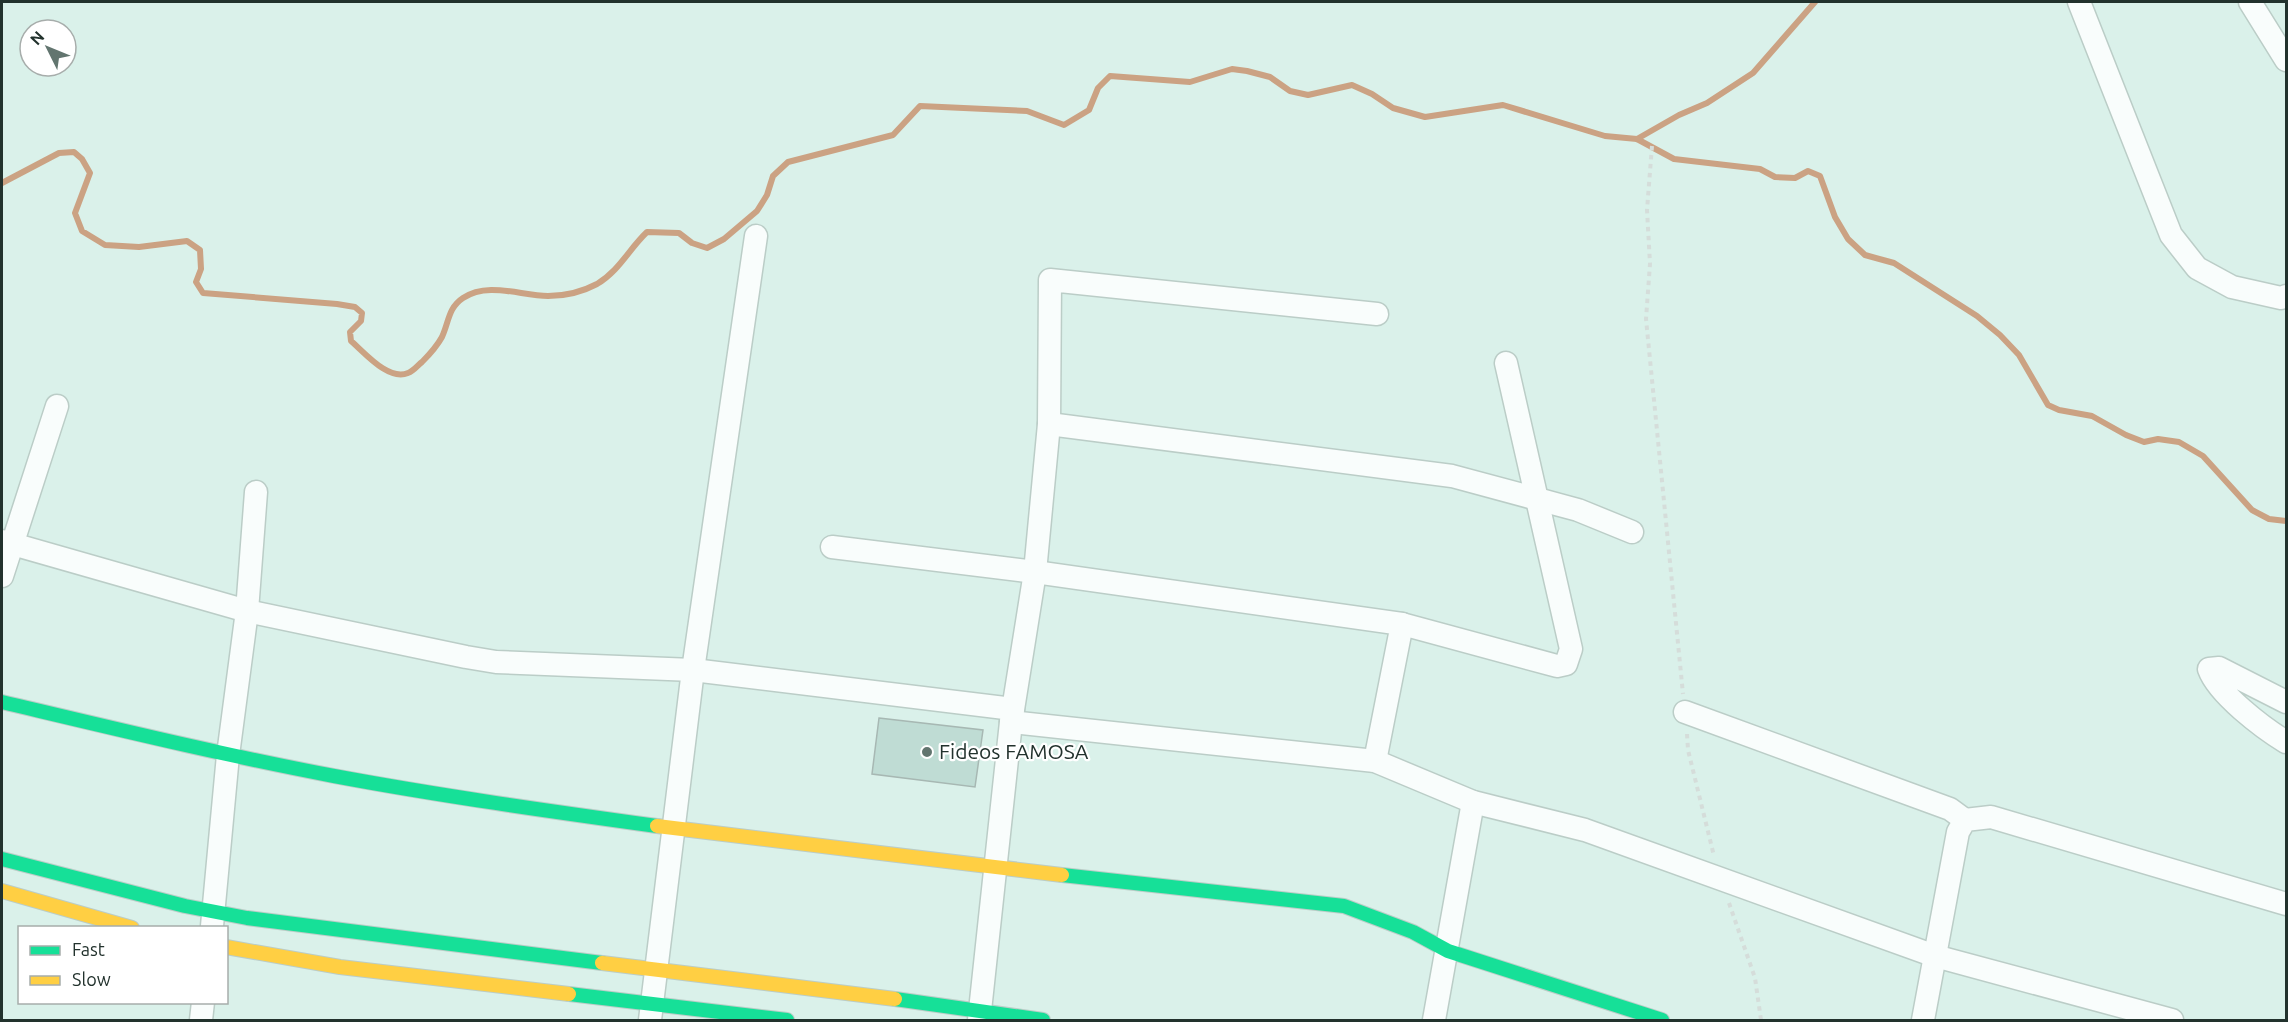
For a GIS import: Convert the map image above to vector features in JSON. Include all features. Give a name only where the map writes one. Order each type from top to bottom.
[{"type":"main road","points":[[2,702],[228,755],[440,795],[674,829],[1344,906],[1413,932],[1448,951],[1662,1020]]},
{"type":"main road","points":[[2,859],[212,920],[247,918],[656,969],[980,1015],[1043,1020]]},
{"type":"main road","points":[[2,891],[128,926]]},
{"type":"main road","points":[[228,947],[340,967],[651,1012],[787,1020]]},
{"type":"street","points":[[2079,2],[2171,235],[2197,268],[2232,287],[2281,298],[2286,296]]},
{"type":"street","points":[[2250,2],[2286,60]]},
{"type":"street","points":[[651,1012],[693,670],[756,236]]},
{"type":"street","points":[[980,1015],[1012,716],[1035,572],[1049,424],[1050,280],[1377,314]]},
{"type":"street","points":[[832,547],[1035,572],[1402,624],[1557,666],[1566,664],[1571,649],[1506,363]]},
{"type":"street","points":[[2,576],[6,542],[57,406]]},
{"type":"street","points":[[1049,424],[1452,476],[1578,510],[1632,532]]},
{"type":"street","points":[[212,920],[228,755],[247,611],[256,492]]},
{"type":"street","points":[[6,542],[247,611],[496,662],[693,670],[1012,716],[1375,761],[1473,802],[1585,830],[1935,956],[2172,1020]]},
{"type":"street","points":[[1375,761],[1402,624]]},
{"type":"street","points":[[2286,702],[2219,668],[2209,669],[2213,681],[2264,729],[2286,742]]},
{"type":"street","points":[[1685,712],[1950,809],[1965,820],[1991,817],[2286,904]]},
{"type":"street","points":[[1434,1020],[1473,802]]},
{"type":"street","points":[[1923,1020],[1958,832],[1965,820]]},
{"type":"street","points":[[201,1020],[203,1004]]},
{"type":"path","points":[[1652,146],[1647,210],[1650,264],[1646,319],[1688,750],[1721,879],[1755,978],[1761,1020]]},
{"type":"building","name":"Fideos FAMOSA","points":[[879,718],[983,730],[975,787],[872,774]]},
{"type":"waterway","points":[[1637,139],[1679,115],[1707,103],[1753,73],[1815,2]]},
{"type":"waterway","points":[[2,183],[59,153],[74,152],[82,159],[90,173],[75,213],[82,231],[105,245],[139,247],[187,241],[200,250],[201,269],[196,282],[203,293],[355,307],[362,313],[361,321],[350,332],[351,341],[377,365],[400,374],[412,371],[433,350],[442,337],[454,306],[463,298],[473,293],[494,290],[548,296],[585,289],[597,284],[612,273],[647,232],[679,233],[692,243],[707,248],[724,239],[757,211],[767,195],[773,176],[788,162],[893,135],[920,106],[1027,111],[1064,125],[1089,110],[1098,88],[1110,76],[1190,82],[1232,69],[1270,77],[1290,91],[1308,95],[1352,85],[1372,94],[1393,108],[1425,117],[1503,105],[1605,136],[1637,139],[1674,159],[1760,169],[1775,177],[1795,178],[1808,171],[1820,176],[1835,217],[1848,239],[1865,255],[1894,263],[1977,316],[2000,335],[2019,355],[2048,405],[2059,410],[2092,416],[2144,442],[2158,439],[2179,442],[2203,456],[2252,510],[2269,519],[2286,521]]},
{"type":"traffic: fast","points":[[2,702],[209,750],[334,776],[455,797],[657,826]]},
{"type":"traffic: fast","points":[[2,859],[185,906],[247,918],[602,963]]},
{"type":"traffic: fast","points":[[1062,875],[1344,906],[1413,932],[1448,951],[1662,1020]]},
{"type":"traffic: fast","points":[[569,994],[787,1020]]},
{"type":"traffic: fast","points":[[895,999],[1043,1020]]},
{"type":"traffic: slow","points":[[657,826],[1062,875]]},
{"type":"traffic: slow","points":[[2,891],[125,926]]},
{"type":"traffic: slow","points":[[228,947],[340,967],[569,994]]},
{"type":"traffic: slow","points":[[602,963],[895,999]]},
{"type":"place","name":"Fideos FAMOSA","points":[[927,752]]}]
